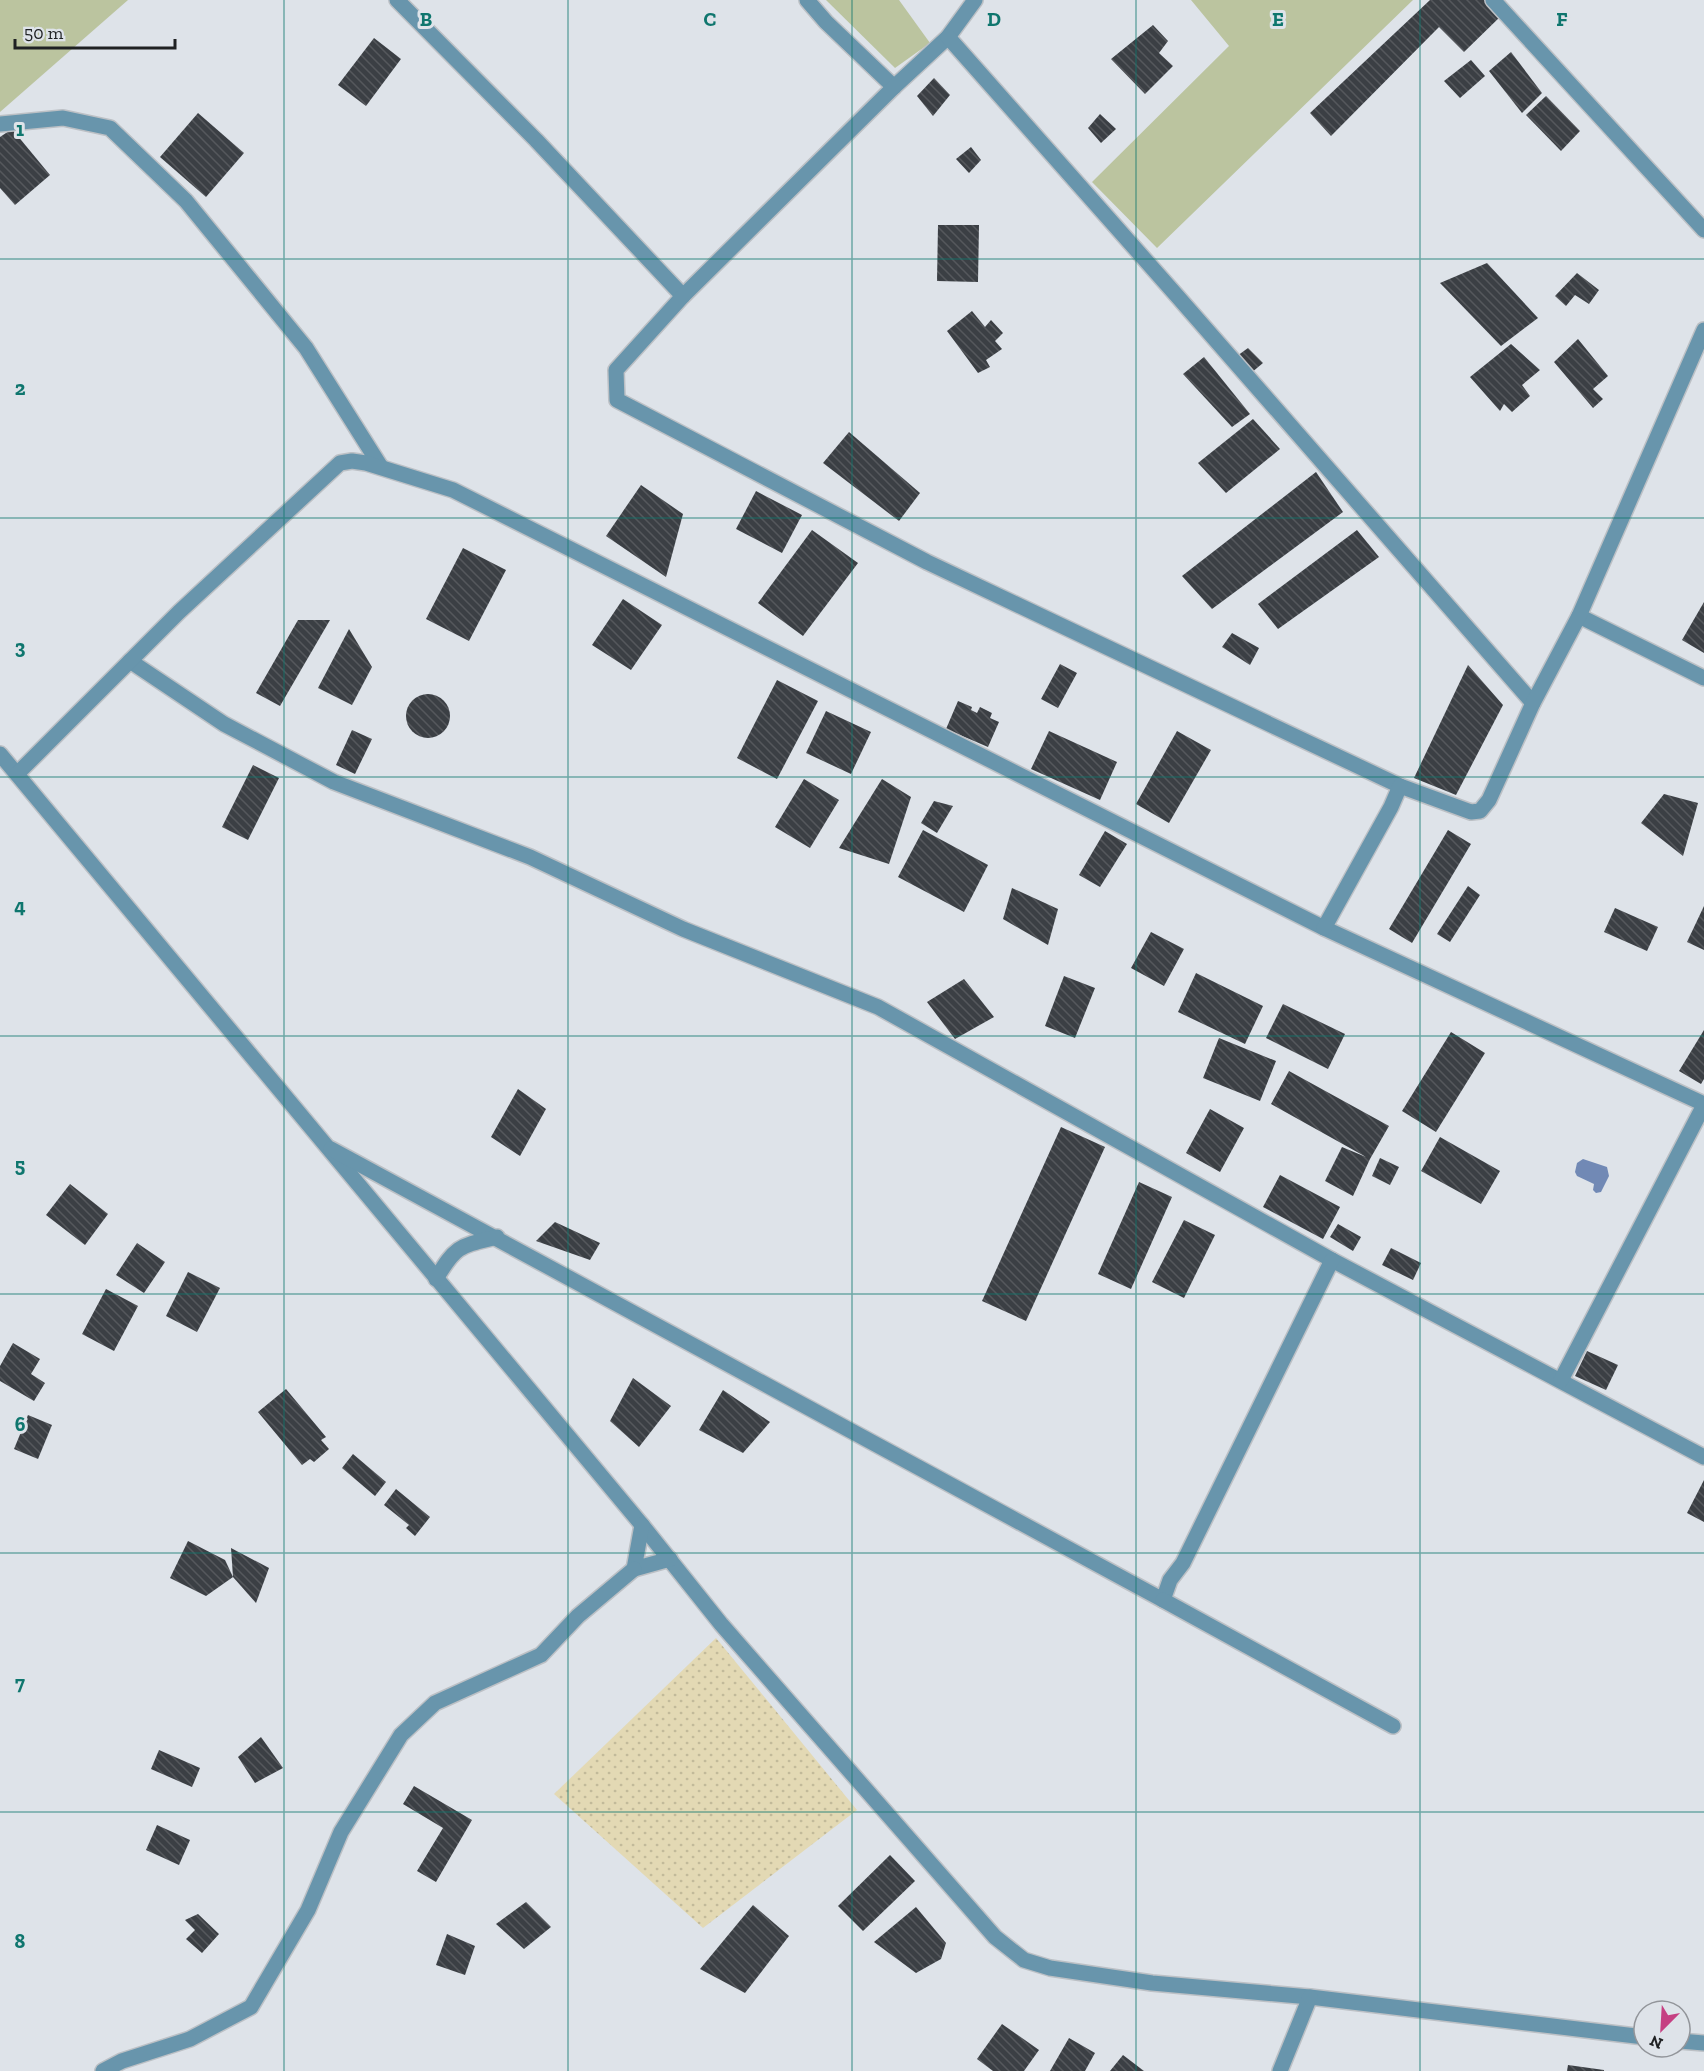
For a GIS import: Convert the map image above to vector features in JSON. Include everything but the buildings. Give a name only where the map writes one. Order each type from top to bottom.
[{"type":"street","points":[[397,0],[536,140],[683,296]]},
{"type":"street","points":[[807,0],[826,22],[894,87]]},
{"type":"street","points":[[975,0],[948,37],[894,87],[683,296],[616,370],[617,400],[927,562],[1400,786],[1471,812],[1480,811],[1490,800],[1533,703],[1579,616],[1704,330]]},
{"type":"street","points":[[1493,0],[1704,230]]},
{"type":"street","points":[[948,37],[1533,703]]},
{"type":"street","points":[[0,124],[63,118],[110,128],[186,201],[306,348],[381,467]]},
{"type":"street","points":[[16,774],[179,612],[340,463],[352,461],[381,467],[453,490],[1324,928],[1704,1104],[1561,1380]]},
{"type":"street","points":[[1579,616],[1704,678]]},
{"type":"street","points":[[130,661],[224,724],[334,782],[530,857],[683,929],[878,1007],[1332,1260],[1704,1457]]},
{"type":"street","points":[[0,754],[642,1525],[721,1624],[995,1937],[1024,1960],[1050,1968],[1152,1983],[1310,1997],[1632,2036]]},
{"type":"street","points":[[1324,928],[1391,807],[1400,786]]},
{"type":"street","points":[[325,1146],[1393,1726]]},
{"type":"street","points":[[436,1279],[447,1260],[462,1246],[497,1238]]},
{"type":"street","points":[[1163,1600],[1170,1580],[1183,1563],[1332,1260]]},
{"type":"street","points":[[634,1569],[642,1525]]},
{"type":"street","points":[[103,2071],[122,2061],[190,2039],[251,2007],[308,1910],[341,1832],[401,1735],[435,1703],[541,1655],[578,1616],[634,1569],[670,1559]]},
{"type":"street","points":[[1280,2071],[1310,1997]]},
{"type":"green space","points":[[0,0],[128,0],[0,112]]},
{"type":"green space","points":[[826,0],[899,0],[930,43],[895,68]]},
{"type":"green space","points":[[1191,0],[1413,0],[1157,248],[1092,182],[1229,46]]},
{"type":"sand","points":[[716,1638],[857,1810],[703,1928],[554,1794]]},
{"type":"water","points":[[1583,1159],[1607,1167],[1609,1176],[1601,1192],[1596,1193],[1593,1190],[1594,1184],[1577,1176],[1575,1172],[1577,1163]]}]
